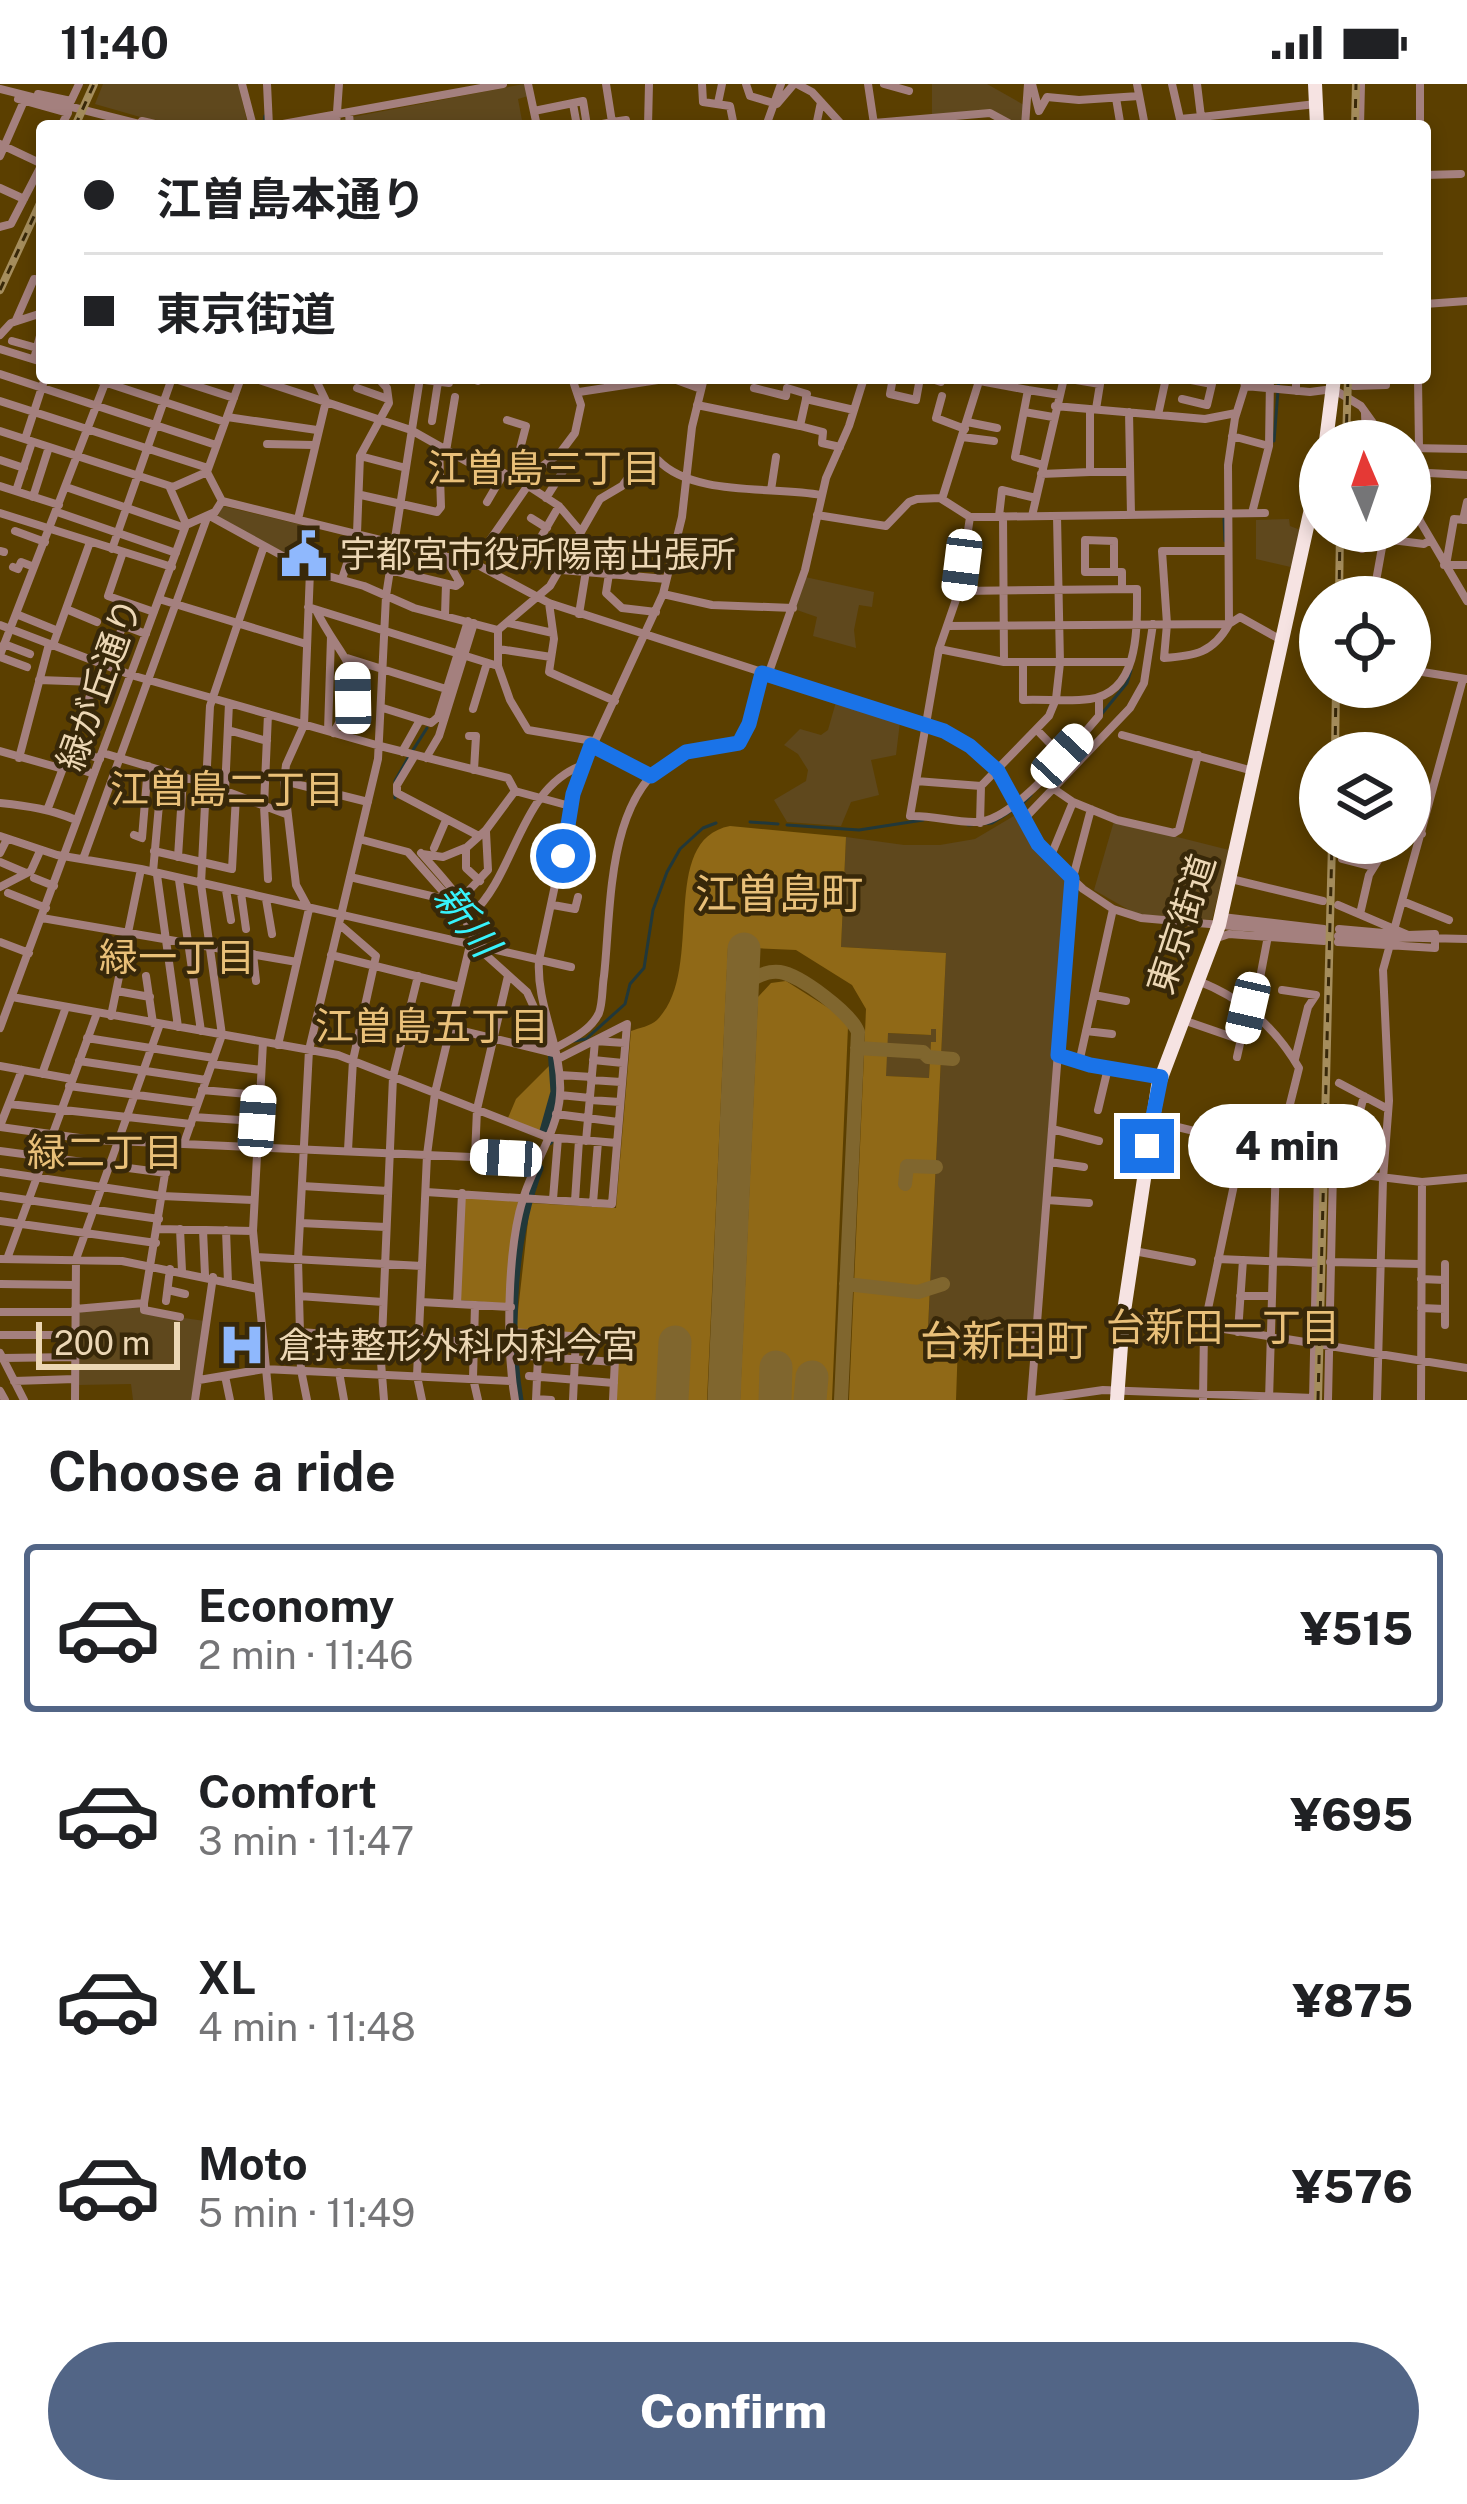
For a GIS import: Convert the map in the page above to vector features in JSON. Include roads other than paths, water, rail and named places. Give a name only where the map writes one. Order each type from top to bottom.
[{"type":"highway","points":[[1315,84],[1317,120]]},
{"type":"highway","points":[[1329,420],[1333,384]]},
{"type":"highway","name":"東京街道","points":[[1117,1395],[1123,1318],[1161,1077],[1218,927],[1302,552]]},
{"type":"street","points":[[50,84],[51,97]]},
{"type":"street","points":[[0,90],[71,101],[79,84]]},
{"type":"street","points":[[242,84],[251,120]]},
{"type":"street","points":[[267,84],[270,120]]},
{"type":"street","points":[[339,84],[347,120]]},
{"type":"street","points":[[426,84],[429,98]]},
{"type":"street","points":[[307,120],[503,84]]},
{"type":"street","points":[[528,84],[536,120]]},
{"type":"street","points":[[606,84],[612,120]]},
{"type":"street","points":[[649,84],[649,120]]},
{"type":"street","points":[[702,84],[703,102],[730,106],[733,120]]},
{"type":"street","points":[[718,103],[722,84]]},
{"type":"street","points":[[746,84],[750,95],[777,104]]},
{"type":"street","points":[[769,120],[781,84]]},
{"type":"street","points":[[777,104],[795,84],[838,120]]},
{"type":"street","points":[[868,84],[873,120]]},
{"type":"street","points":[[884,84],[909,91]]},
{"type":"street","points":[[1030,84],[1039,111],[1047,97],[1139,96]]},
{"type":"street","points":[[1026,120],[1030,84]]},
{"type":"street","points":[[1137,84],[1144,120]]},
{"type":"street","points":[[1172,84],[1180,119],[1316,104]]},
{"type":"street","points":[[1197,84],[1201,117]]},
{"type":"street","points":[[1360,120],[1361,84]]},
{"type":"street","points":[[1420,84],[1420,120]]},
{"type":"street","points":[[0,90],[68,112],[64,120]]},
{"type":"street","points":[[0,90],[122,120]]},
{"type":"street","points":[[1116,98],[1118,120]]},
{"type":"street","points":[[0,157],[24,101]]},
{"type":"street","points":[[534,111],[583,101],[588,120]]},
{"type":"street","points":[[817,120],[821,102]]},
{"type":"street","points":[[573,103],[576,120]]},
{"type":"street","points":[[947,120],[990,113],[1003,120]]},
{"type":"street","points":[[112,120],[97,114],[130,120]]},
{"type":"street","points":[[340,120],[344,114]]},
{"type":"street","points":[[2,145],[36,161]]},
{"type":"street","points":[[1431,175],[1461,174]]},
{"type":"street","points":[[0,226],[11,224],[36,176]]},
{"type":"street","points":[[0,188],[24,199]]},
{"type":"street","points":[[0,335],[16,320],[36,279]]},
{"type":"street","points":[[1431,304],[1467,302]]},
{"type":"street","points":[[16,320],[36,315]]},
{"type":"street","points":[[12,340],[36,348]]},
{"type":"street","points":[[0,349],[36,360]]},
{"type":"street","points":[[0,374],[36,382]]},
{"type":"street","points":[[16,491],[43,384]]},
{"type":"street","points":[[45,384],[216,445]]},
{"type":"street","points":[[27,668],[0,656],[5,627],[16,614],[105,384]]},
{"type":"street","points":[[117,384],[226,419],[317,430]]},
{"type":"street","points":[[112,549],[170,384]]},
{"type":"street","points":[[191,384],[234,398]]},
{"type":"street","points":[[0,431],[180,487],[207,470],[239,384]]},
{"type":"street","points":[[273,384],[411,430],[473,465],[509,474],[559,506],[581,532]]},
{"type":"street","points":[[298,519],[326,400],[318,384]]},
{"type":"street","points":[[342,579],[357,533],[360,456],[388,400],[383,384]]},
{"type":"street","points":[[307,1400],[301,1370],[298,1259],[309,1050],[380,746],[386,596],[416,384]]},
{"type":"street","points":[[432,421],[438,384]]},
{"type":"street","points":[[474,562],[540,468],[575,433],[581,405],[575,384]]},
{"type":"street","points":[[579,392],[619,384]]},
{"type":"street","points":[[514,1400],[510,1332],[518,1223],[560,1095],[557,1053],[539,988],[538,960],[583,765],[663,594],[682,517],[703,384]]},
{"type":"street","points":[[557,1053],[599,1012],[618,833],[651,776],[686,752],[739,743],[749,724],[793,608],[821,495],[862,384]]},
{"type":"street","points":[[892,384],[890,394],[916,400],[923,384]]},
{"type":"street","points":[[942,499],[979,384]]},
{"type":"street","points":[[999,384],[1060,395]]},
{"type":"street","points":[[1032,516],[1063,384]]},
{"type":"street","points":[[1090,472],[1093,409],[1099,384]]},
{"type":"street","points":[[1158,415],[1165,384]]},
{"type":"street","points":[[1178,416],[1185,384]]},
{"type":"street","points":[[1182,399],[1207,405],[1212,384]]},
{"type":"street","points":[[1229,624],[1232,436],[1244,384]]},
{"type":"street","points":[[1252,513],[1269,446],[1270,384]]},
{"type":"street","points":[[1273,384],[1296,391],[1333,384],[1371,420]]},
{"type":"street","points":[[1296,384],[1296,391]]},
{"type":"street","points":[[1354,384],[1354,400]]},
{"type":"street","points":[[1416,420],[1418,384]]},
{"type":"street","points":[[357,388],[388,400]]},
{"type":"street","points":[[754,388],[785,396],[787,388],[807,394],[800,426]]},
{"type":"street","points":[[1028,390],[1015,457],[1042,470],[1130,472]]},
{"type":"street","points":[[942,396],[936,418],[994,441]]},
{"type":"street","points":[[361,495],[437,512],[443,449],[455,397]]},
{"type":"street","points":[[806,399],[854,410]]},
{"type":"street","points":[[0,401],[207,470],[222,501]]},
{"type":"street","points":[[697,405],[824,433],[822,442],[840,447]]},
{"type":"street","points":[[1055,406],[1223,418],[1238,412]]},
{"type":"street","points":[[434,408],[452,412]]},
{"type":"street","points":[[1365,411],[1365,420]]},
{"type":"street","points":[[1024,412],[1053,417]]},
{"type":"street","points":[[1129,412],[1131,515]]},
{"type":"street","points":[[487,502],[509,474],[526,426],[507,420]]},
{"type":"street","points":[[965,429],[998,428]]},
{"type":"street","points":[[1232,436],[1269,446]]},
{"type":"street","points":[[267,444],[314,445]]},
{"type":"street","points":[[33,497],[49,447]]},
{"type":"street","points":[[1431,448],[1467,449]]},
{"type":"street","points":[[360,456],[406,468]]},
{"type":"street","points":[[771,490],[776,457]]},
{"type":"street","points":[[0,460],[24,468]]},
{"type":"street","points":[[498,630],[550,586],[600,499],[622,486],[641,460],[658,460],[686,476],[742,489],[821,495]]},
{"type":"street","points":[[545,498],[565,468]]},
{"type":"street","points":[[1431,473],[1467,475]]},
{"type":"street","points":[[0,486],[176,553]]},
{"type":"street","points":[[170,486],[186,526]]},
{"type":"street","points":[[66,487],[186,526],[222,501]]},
{"type":"street","points":[[1004,662],[1002,490],[1036,498]]},
{"type":"street","points":[[817,514],[886,526],[909,502],[942,499],[970,517],[1265,513]]},
{"type":"street","points":[[222,501],[474,562],[549,604],[926,724],[970,746],[998,771],[1050,858],[1113,909],[1142,918],[1322,934]]},
{"type":"street","points":[[1445,565],[1454,519],[1465,520],[1467,502]]},
{"type":"street","points":[[527,561],[559,506]]},
{"type":"street","points":[[0,513],[172,567]]},
{"type":"street","points":[[208,515],[310,571],[414,608],[498,630]]},
{"type":"street","points":[[83,859],[208,515]]},
{"type":"street","points":[[916,782],[981,786],[1037,730],[1056,699],[1060,663],[1057,516]]},
{"type":"street","points":[[970,517],[959,591],[940,649],[910,816],[980,823],[994,819],[1018,802],[1099,716],[1099,697]]},
{"type":"street","points":[[531,518],[547,528]]},
{"type":"street","name":"緑が丘通り","points":[[0,1028],[186,526]]},
{"type":"street","points":[[15,531],[45,542]]},
{"type":"street","points":[[1114,572],[1114,541],[1084,540],[1085,572],[1114,572],[1122,572],[1122,589]]},
{"type":"street","points":[[518,541],[533,551]]},
{"type":"street","points":[[539,541],[568,558]]},
{"type":"street","points":[[19,758],[51,645],[90,542]]},
{"type":"street","points":[[1431,542],[1462,586],[1467,602]]},
{"type":"street","points":[[579,614],[588,544]]},
{"type":"street","points":[[184,1143],[222,1034],[202,884],[211,698],[264,546]]},
{"type":"street","points":[[1228,551],[1162,551],[1164,658],[1208,651],[1240,616],[1282,641]]},
{"type":"street","points":[[123,552],[108,596],[154,612]]},
{"type":"street","points":[[390,570],[460,583],[443,554]]},
{"type":"street","points":[[13,567],[18,569],[21,562],[34,567]]},
{"type":"street","points":[[1445,565],[1467,565]]},
{"type":"street","points":[[562,570],[666,579]]},
{"type":"street","points":[[278,1045],[309,909],[296,885],[284,782],[286,765],[304,724],[310,571]]},
{"type":"street","points":[[606,590],[609,574]]},
{"type":"street","points":[[445,614],[446,584]]},
{"type":"street","points":[[583,587],[606,590],[622,608],[656,613]]},
{"type":"street","points":[[959,591],[1137,589],[1137,625],[1125,680],[1099,697],[1023,700],[1022,662]]},
{"type":"street","points":[[663,594],[712,605],[793,608]]},
{"type":"street","points":[[160,599],[307,644]]},
{"type":"street","points":[[549,604],[554,633],[549,672],[616,700]]},
{"type":"street","points":[[312,608],[493,664],[528,730],[592,743],[651,776]]},
{"type":"street","points":[[312,608],[352,671],[353,698],[330,732]]},
{"type":"street","points":[[66,609],[98,622]]},
{"type":"street","points":[[16,614],[58,631]]},
{"type":"street","points":[[109,620],[146,634]]},
{"type":"street","points":[[426,758],[439,736],[471,622]]},
{"type":"street","points":[[508,623],[554,633]]},
{"type":"street","points":[[1024,818],[1130,708],[1144,682],[1153,624]]},
{"type":"street","points":[[947,626],[1229,624]]},
{"type":"street","points":[[48,808],[95,682],[123,626]]},
{"type":"street","points":[[5,627],[131,675],[508,778],[515,791],[570,806]]},
{"type":"street","points":[[472,709],[499,649],[498,630]]},
{"type":"street","points":[[330,732],[332,637]]},
{"type":"street","points":[[4,644],[30,654]]},
{"type":"street","points":[[499,649],[551,657]]},
{"type":"street","points":[[940,649],[1004,662],[1130,662]]},
{"type":"street","points":[[382,708],[431,724],[462,654]]},
{"type":"street","points":[[346,658],[446,689]]},
{"type":"street","points":[[1431,673],[1465,679],[1431,802]]},
{"type":"street","points":[[40,680],[95,682]]},
{"type":"street","points":[[225,791],[229,703]]},
{"type":"street","points":[[268,714],[264,806],[268,878]]},
{"type":"street","points":[[402,752],[419,720]]},
{"type":"street","points":[[228,730],[267,741]]},
{"type":"street","points":[[1037,730],[1062,756]]},
{"type":"street","points":[[1122,735],[1255,771]]},
{"type":"street","points":[[469,736],[476,736],[474,770]]},
{"type":"street","points":[[70,748],[207,784],[286,814]]},
{"type":"street","points":[[0,751],[94,774]]},
{"type":"street","points":[[415,755],[397,793],[482,833]]},
{"type":"street","points":[[1054,789],[1117,820],[1174,833],[1179,830],[1198,755]]},
{"type":"street","points":[[471,915],[502,875],[524,823],[542,797],[583,765]]},
{"type":"street","points":[[134,836],[142,838],[148,766]]},
{"type":"street","points":[[162,771],[155,873],[178,1027]]},
{"type":"street","points":[[178,857],[183,778]]},
{"type":"street","points":[[284,782],[368,802]]},
{"type":"street","points":[[980,823],[981,786]]},
{"type":"street","points":[[515,791],[466,848],[442,857],[421,853],[456,900],[475,943],[534,1005],[557,1053]]},
{"type":"street","points":[[154,851],[232,869],[236,796]]},
{"type":"street","points":[[1050,858],[1073,802]]},
{"type":"street","points":[[0,803],[48,808],[76,820]]},
{"type":"street","points":[[1091,809],[1072,878],[1033,1400],[1074,1392],[1313,1399],[1318,1170]]},
{"type":"street","points":[[434,848],[446,820]]},
{"type":"street","points":[[456,900],[488,870],[482,833]]},
{"type":"street","points":[[54,886],[0,858],[3,838],[40,851],[141,869],[340,920],[475,943],[571,967]]},
{"type":"street","points":[[359,839],[408,852],[471,915],[475,943],[435,1093],[427,1155],[417,1376],[422,1400]]},
{"type":"street","points":[[466,848],[466,868],[480,881]]},
{"type":"street","points":[[4,890],[31,876],[40,851]]},
{"type":"street","points":[[1361,864],[1373,867]]},
{"type":"street","points":[[1360,914],[1375,864]]},
{"type":"street","points":[[1377,1400],[1388,1109],[1383,970],[1413,864]]},
{"type":"street","points":[[111,1016],[141,869]]},
{"type":"street","points":[[350,877],[456,900]]},
{"type":"street","points":[[1230,878],[1323,901]]},
{"type":"street","points":[[179,880],[201,1031]]},
{"type":"street","points":[[4,890],[44,913],[297,962]]},
{"type":"street","points":[[226,890],[231,920]]},
{"type":"street","points":[[241,893],[246,928]]},
{"type":"street","points":[[553,905],[575,909],[578,897]]},
{"type":"street","points":[[266,899],[272,934]]},
{"type":"street","points":[[1402,901],[1449,920]]},
{"type":"street","points":[[1338,905],[1360,914],[1389,938],[1408,935],[1435,941],[1339,936],[1467,940]]},
{"type":"street","points":[[1079,1063],[1113,909]]},
{"type":"street","points":[[340,920],[376,956],[353,1060],[348,1150]]},
{"type":"street","points":[[1218,927],[1324,929],[1324,940],[1229,934],[1218,927]]},
{"type":"street","points":[[1260,978],[1268,937]]},
{"type":"street","points":[[0,942],[28,953]]},
{"type":"street","points":[[253,954],[256,981]]},
{"type":"street","points":[[331,955],[460,987]]},
{"type":"street","points":[[475,1156],[477,1109],[508,975]]},
{"type":"street","points":[[62,1400],[75,1400],[76,1259],[157,1024],[146,976]]},
{"type":"street","points":[[384,1400],[381,1338],[393,1077],[418,976]]},
{"type":"street","points":[[1198,981],[1224,992],[1267,1023],[1294,1060],[1299,1077],[1277,1154],[1269,1398]]},
{"type":"street","points":[[1282,990],[1316,995],[1307,1007],[1294,1060]]},
{"type":"street","points":[[117,991],[150,997]]},
{"type":"street","points":[[1094,995],[1126,1001]]},
{"type":"street","points":[[12,997],[353,1060],[547,1137],[616,1144]]},
{"type":"street","points":[[43,1074],[67,1007]]},
{"type":"street","points":[[1237,1057],[1248,1008]]},
{"type":"street","points":[[97,1013],[4,1259],[152,1266],[258,1289]]},
{"type":"street","points":[[1182,1020],[1240,1040]]},
{"type":"street","points":[[426,1192],[612,1204],[627,1024],[557,1053]]},
{"type":"street","points":[[450,1028],[623,1063]]},
{"type":"street","points":[[1086,1031],[1112,1034]]},
{"type":"street","points":[[87,1039],[260,1070]]},
{"type":"street","points":[[595,1041],[625,1043]]},
{"type":"street","points":[[574,1201],[595,1041]]},
{"type":"street","points":[[262,1042],[253,1200],[268,1400]]},
{"type":"street","points":[[1058,1055],[1161,1077]]},
{"type":"street","points":[[79,1061],[259,1095]]},
{"type":"street","points":[[0,1066],[134,1095],[198,1102]]},
{"type":"street","points":[[1098,1110],[1108,1068]]},
{"type":"street","points":[[22,1070],[0,1127],[118,1141],[537,1160]]},
{"type":"street","points":[[560,1075],[621,1082]]},
{"type":"street","points":[[1339,1083],[1388,1109]]},
{"type":"street","points":[[560,1095],[620,1102]]},
{"type":"street","points":[[1357,1126],[1364,1096]]},
{"type":"street","points":[[9,1104],[127,1117],[257,1121]]},
{"type":"street","points":[[556,1114],[618,1122]]},
{"type":"street","points":[[1152,1121],[1243,1142],[1318,1170],[1422,1182],[1467,1178]]},
{"type":"street","points":[[1052,1129],[1099,1142]]},
{"type":"street","points":[[553,1199],[558,1138]]},
{"type":"street","points":[[593,1203],[598,1142]]},
{"type":"street","points":[[1204,1397],[1204,1328],[1243,1142]]},
{"type":"street","points":[[170,1143],[144,1310],[180,1317]]},
{"type":"street","points":[[0,1151],[166,1173]]},
{"type":"street","points":[[1050,1162],[1084,1167]]},
{"type":"street","points":[[1328,1400],[1333,1171]]},
{"type":"street","points":[[0,1172],[162,1196],[253,1200]]},
{"type":"street","points":[[1421,1400],[1422,1182]]},
{"type":"street","points":[[302,1186],[388,1190]]},
{"type":"street","points":[[457,1304],[462,1193]]},
{"type":"street","points":[[0,1196],[93,1209],[180,1229],[254,1231]]},
{"type":"street","points":[[1047,1200],[1089,1203]]},
{"type":"street","points":[[0,1221],[156,1243]]},
{"type":"street","points":[[300,1223],[386,1227]]},
{"type":"street","points":[[180,1229],[176,1270],[167,1296],[185,1294]]},
{"type":"street","points":[[195,1400],[209,1276],[203,1230]]},
{"type":"street","points":[[226,1230],[228,1283]]},
{"type":"street","points":[[1133,1251],[1192,1262]]},
{"type":"street","points":[[256,1257],[422,1265]]},
{"type":"street","points":[[1218,1259],[1317,1263]]},
{"type":"street","points":[[1238,1332],[1243,1260]]},
{"type":"street","points":[[1330,1262],[1420,1264]]},
{"type":"street","points":[[1444,1264],[1445,1325]]},
{"type":"street","points":[[1420,1280],[1444,1280]]},
{"type":"street","points":[[0,1284],[75,1285]]},
{"type":"street","points":[[1240,1295],[1272,1296]]},
{"type":"street","points":[[299,1296],[383,1302]]},
{"type":"street","points":[[421,1302],[511,1307]]},
{"type":"street","points":[[0,1312],[144,1303]]},
{"type":"street","points":[[476,1305],[473,1378],[478,1400]]},
{"type":"street","points":[[1421,1308],[1445,1309]]},
{"type":"street","points":[[1123,1318],[1174,1321],[1467,1368]]},
{"type":"street","points":[[510,1332],[616,1339],[613,1400]]},
{"type":"street","points":[[300,1333],[381,1338]]},
{"type":"street","points":[[0,1334],[75,1335]]},
{"type":"street","points":[[539,1334],[533,1377],[536,1400],[551,1400]]},
{"type":"street","points":[[573,1400],[576,1337]]},
{"type":"street","points":[[419,1339],[474,1342]]},
{"type":"street","points":[[24,1400],[1,1355],[75,1358]]},
{"type":"street","points":[[527,1356],[615,1362]]},
{"type":"street","points":[[199,1380],[264,1369],[512,1381]]},
{"type":"street","points":[[339,1372],[344,1400]]},
{"type":"street","points":[[225,1376],[230,1400]]},
{"type":"street","points":[[533,1377],[614,1383]]},
{"type":"street","points":[[14,1381],[75,1379]]},
{"type":"street","points":[[0,1391],[4,1400]]},
{"type":"waterway","name":"新川","points":[[265,116],[265,120]]},
{"type":"waterway","points":[[1274,441],[1279,384]]},
{"type":"waterway","points":[[1224,519],[1225,541]]},
{"type":"waterway","points":[[1100,716],[1127,683],[1131,670]]},
{"type":"waterway","name":"新川","points":[[413,750],[427,728]]},
{"type":"waterway","name":"新川","points":[[395,798],[395,781],[408,758]]},
{"type":"waterway","points":[[1023,803],[1031,795]]},
{"type":"waterway","points":[[968,825],[992,823],[1016,808]]},
{"type":"waterway","points":[[787,825],[859,830],[923,820]]},
{"type":"waterway","points":[[750,822],[778,824]]},
{"type":"waterway","points":[[574,1041],[586,1039],[625,1004],[630,984],[644,968],[653,910],[667,872],[680,849],[716,823]]},
{"type":"waterway","name":"新川","points":[[549,1141],[544,1131],[555,1092],[552,1048]]},
{"type":"waterway","name":"新川","points":[[519,1400],[513,1344],[515,1283],[523,1222],[539,1168]]},
{"type":"railway","points":[[78,120],[94,84]]},
{"type":"railway","points":[[1355,120],[1356,84]]},
{"type":"railway","points":[[0,290],[36,212]]},
{"type":"railway","points":[[1347,420],[1348,384]]},
{"type":"railway","points":[[1339,576],[1340,552]]},
{"type":"railway","points":[[1335,732],[1336,708]]},
{"type":"railway","points":[[1318,1400],[1331,864]]},
{"type":"place","name":"宇都宮市役所陽南出張所","points":[[304,554]]},
{"type":"place","name":"倉持整形外科内科今宮","points":[[242,1345]]},
{"type":"district","name":"江曽島三丁目","points":[[544,468]]},
{"type":"district","name":"江曽島二丁目","points":[[227,789]]},
{"type":"district","name":"江曽島町","points":[[779,894]]},
{"type":"district","name":"緑一丁目","points":[[177,957]]},
{"type":"district","name":"江曽島五丁目","points":[[432,1026]]},
{"type":"district","name":"緑二丁目","points":[[105,1152]]},
{"type":"district","name":"台新田一丁目","points":[[1223,1327]]},
{"type":"district","name":"台新田町","points":[[1004,1341]]}]
